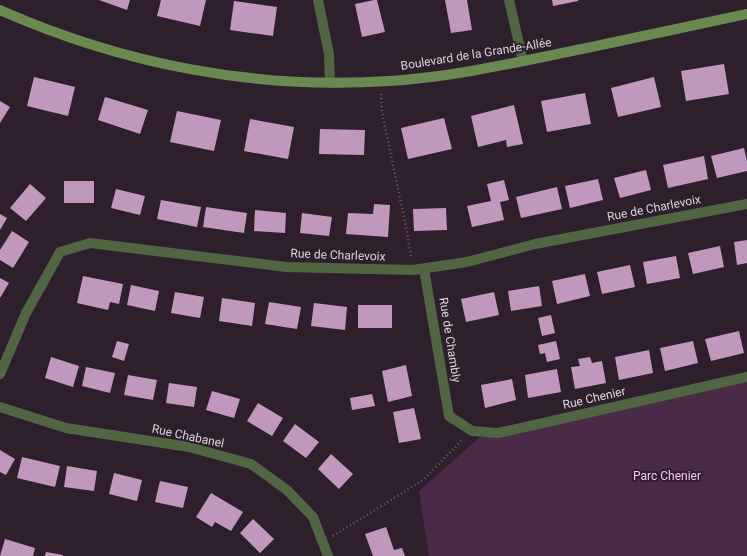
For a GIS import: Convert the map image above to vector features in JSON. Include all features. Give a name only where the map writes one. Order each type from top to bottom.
[{"type":"street","points":[[318,0],[329,54],[330,83]]},
{"type":"street","points":[[509,0],[523,61]]},
{"type":"street","name":"Boulevard de la Grande-Allée","points":[[0,10],[88,44],[171,66],[248,78],[330,83],[422,78],[476,70],[747,14]]},
{"type":"street","name":"Rue de Charlevoix","points":[[0,374],[26,312],[60,252],[90,243],[286,267],[404,270],[424,269],[467,262],[535,244],[747,204]]},
{"type":"street","name":"Rue de Chambly","points":[[424,269],[449,416]]},
{"type":"street","name":"Rue Chenier","points":[[449,416],[472,431],[498,433],[747,377]]},
{"type":"street","name":"Rue Chabanel","points":[[0,407],[66,428],[189,447],[251,464],[287,490],[313,517],[328,556]]},
{"type":"path","points":[[381,99],[382,112],[411,256]]},
{"type":"path","points":[[323,543],[423,480],[472,431]]},
{"type":"green space","name":"Parc Chenier","points":[[747,377],[747,556],[429,556],[419,491],[480,437]]},
{"type":"building","points":[[99,0],[130,0],[127,10]]},
{"type":"building","points":[[161,0],[206,0],[200,26],[157,16]]},
{"type":"building","points":[[377,0],[385,32],[362,37],[355,4]]},
{"type":"building","points":[[445,0],[467,0],[472,30],[451,33]]},
{"type":"building","points":[[552,0],[578,0],[578,1],[553,6]]},
{"type":"building","points":[[234,1],[277,7],[273,36],[230,30]]},
{"type":"building","points":[[724,64],[729,94],[686,101],[681,71]]},
{"type":"building","points":[[34,77],[75,87],[68,116],[27,106]]},
{"type":"building","points":[[654,77],[661,107],[618,117],[611,88]]},
{"type":"building","points":[[585,93],[591,124],[547,132],[541,101]]},
{"type":"building","points":[[105,97],[148,110],[140,134],[98,120]]},
{"type":"building","points":[[0,101],[10,107],[0,123]]},
{"type":"building","points":[[514,105],[523,144],[507,147],[506,140],[478,147],[471,116]]},
{"type":"building","points":[[177,111],[221,120],[214,151],[170,142]]},
{"type":"building","points":[[444,118],[452,149],[408,159],[401,128]]},
{"type":"building","points":[[250,119],[294,127],[288,159],[244,151]]},
{"type":"building","points":[[320,129],[365,130],[364,155],[319,154]]},
{"type":"building","points":[[744,148],[747,161],[747,171],[717,178],[711,156]]},
{"type":"building","points":[[704,156],[708,179],[668,188],[663,165]]},
{"type":"building","points":[[646,170],[651,190],[620,198],[614,178]]},
{"type":"building","points":[[598,179],[603,200],[570,208],[565,186]]},
{"type":"building","points":[[504,180],[509,200],[500,202],[504,220],[472,227],[467,206],[491,201],[487,184]]},
{"type":"building","points":[[64,181],[94,181],[94,203],[64,203]]},
{"type":"building","points":[[30,184],[46,198],[26,221],[10,208]]},
{"type":"building","points":[[557,187],[562,209],[521,218],[516,197]]},
{"type":"building","points":[[116,189],[145,196],[140,215],[111,208]]},
{"type":"building","points":[[161,200],[201,207],[197,227],[157,219]]},
{"type":"building","points":[[374,204],[390,205],[388,237],[346,234],[348,213],[373,214]]},
{"type":"building","points":[[206,207],[247,213],[244,233],[203,227]]},
{"type":"building","points":[[446,208],[447,230],[414,231],[413,209]]},
{"type":"building","points":[[255,210],[286,213],[285,233],[254,231]]},
{"type":"building","points":[[302,213],[332,217],[329,236],[300,233]]},
{"type":"building","points":[[0,214],[7,218],[0,230]]},
{"type":"building","points":[[12,231],[29,242],[13,268],[0,260],[0,250]]},
{"type":"building","points":[[747,240],[747,263],[737,265],[734,242]]},
{"type":"building","points":[[720,246],[724,267],[693,274],[688,253]]},
{"type":"building","points":[[676,256],[680,278],[647,284],[643,262]]},
{"type":"building","points":[[630,265],[635,287],[602,294],[597,272]]},
{"type":"building","points":[[585,274],[590,296],[557,304],[552,281]]},
{"type":"building","points":[[83,276],[123,284],[119,304],[110,302],[108,310],[77,303]]},
{"type":"building","points":[[0,278],[9,283],[0,298]]},
{"type":"building","points":[[131,285],[159,291],[155,311],[127,305]]},
{"type":"building","points":[[539,286],[542,306],[511,311],[508,291]]},
{"type":"building","points":[[175,292],[204,297],[200,318],[171,313]]},
{"type":"building","points":[[494,292],[499,315],[466,322],[461,299]]},
{"type":"building","points":[[222,298],[255,303],[252,326],[219,321]]},
{"type":"building","points":[[269,302],[301,307],[297,329],[265,324]]},
{"type":"building","points":[[314,303],[347,307],[345,330],[311,326]]},
{"type":"building","points":[[358,305],[392,305],[392,328],[358,328]]},
{"type":"building","points":[[551,315],[555,333],[542,336],[538,318]]},
{"type":"building","points":[[739,331],[744,353],[711,361],[705,339]]},
{"type":"building","points":[[117,341],[129,344],[124,361],[112,357]]},
{"type":"building","points":[[556,341],[560,359],[547,362],[545,353],[540,354],[538,345]]},
{"type":"building","points":[[693,341],[698,363],[665,371],[660,348]]},
{"type":"building","points":[[649,350],[653,373],[619,380],[615,357]]},
{"type":"building","points":[[51,357],[79,366],[73,387],[45,378]]},
{"type":"building","points":[[590,357],[592,363],[602,361],[606,383],[575,389],[571,367],[580,366],[578,359]]},
{"type":"building","points":[[406,365],[412,396],[388,402],[382,371]]},
{"type":"building","points":[[86,367],[115,373],[110,393],[82,386]]},
{"type":"building","points":[[557,369],[561,392],[528,398],[525,375]]},
{"type":"building","points":[[128,375],[157,380],[153,400],[124,395]]},
{"type":"building","points":[[512,379],[516,400],[485,408],[481,385]]},
{"type":"building","points":[[169,383],[197,387],[194,407],[166,403]]},
{"type":"building","points":[[212,391],[240,399],[234,418],[206,410]]},
{"type":"building","points":[[372,394],[375,406],[352,410],[350,398]]},
{"type":"building","points":[[258,403],[283,418],[272,436],[247,421]]},
{"type":"building","points":[[414,408],[421,439],[399,443],[393,412]]},
{"type":"building","points":[[295,424],[319,442],[306,458],[283,441]]},
{"type":"building","points":[[0,450],[15,459],[6,475],[0,472]]},
{"type":"building","points":[[331,454],[353,474],[339,489],[318,469]]},
{"type":"building","points":[[22,457],[60,466],[55,487],[17,478]]},
{"type":"building","points":[[67,466],[97,471],[94,491],[64,487]]},
{"type":"building","points":[[114,473],[142,480],[137,501],[109,494]]},
{"type":"building","points":[[160,481],[188,487],[183,508],[155,502]]},
{"type":"building","points":[[211,493],[243,512],[231,531],[215,522],[212,527],[196,517]]},
{"type":"building","points":[[253,519],[274,539],[260,553],[240,533]]},
{"type":"building","points":[[386,527],[394,550],[402,548],[405,556],[373,556],[365,534]]},
{"type":"building","points":[[5,539],[35,548],[33,556],[0,556]]},
{"type":"building","points":[[46,552],[63,555],[63,556],[45,556]]}]
